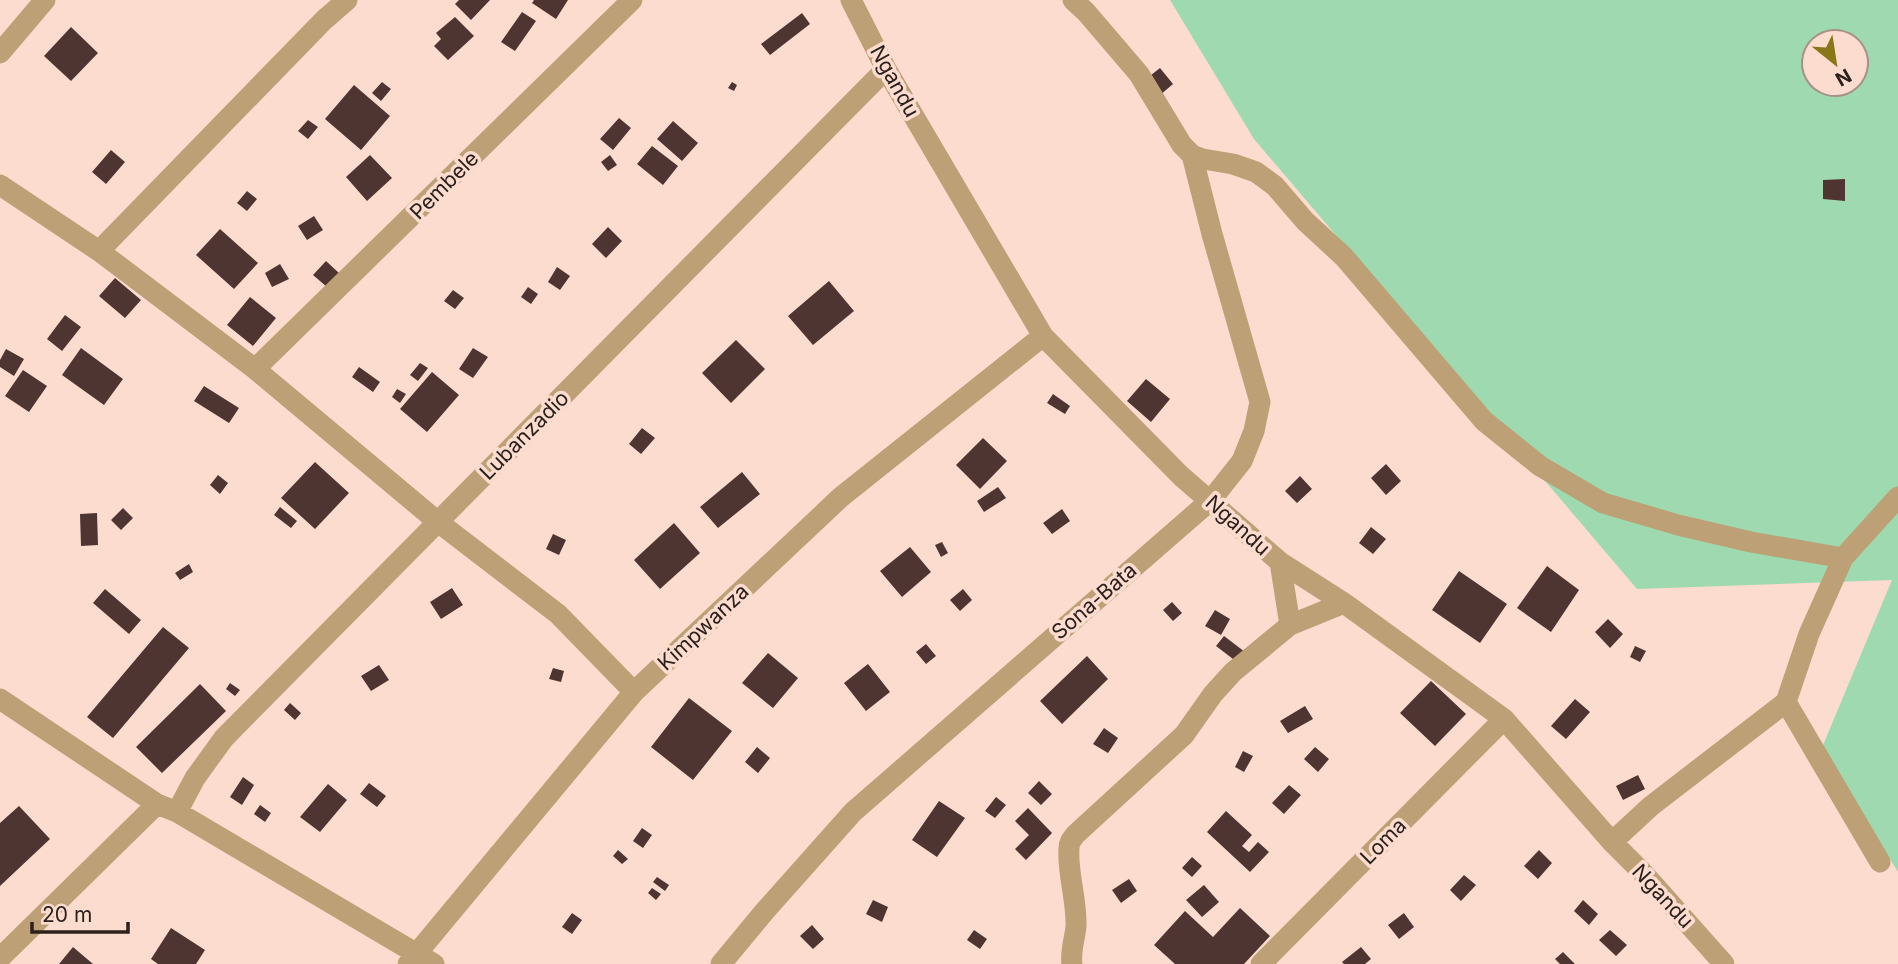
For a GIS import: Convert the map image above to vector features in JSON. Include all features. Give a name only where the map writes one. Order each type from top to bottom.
[{"type":"street","points":[[0,52],[45,0]]},
{"type":"street","points":[[99,251],[324,20],[347,0]]},
{"type":"street","name":"Pembele","points":[[255,369],[632,0]]},
{"type":"street","name":"Ngandu","points":[[851,0],[886,69],[1043,337],[1181,476],[1280,562],[1344,603],[1504,719],[1612,842],[1645,875],[1718,962]]},
{"type":"street","points":[[1073,0],[1139,75],[1182,145],[1192,155],[1256,172],[1275,186],[1305,221],[1344,257],[1484,421],[1540,466],[1603,503],[1678,525],[1751,542],[1843,558]]},
{"type":"street","name":"Lubanzadio","points":[[177,812],[195,778],[224,738],[886,69]]},
{"type":"street","name":"Sona-Bata","points":[[721,964],[853,812],[1211,500],[1242,461],[1254,431],[1260,401],[1192,155]]},
{"type":"street","points":[[0,185],[99,251],[255,369],[438,522],[558,614],[634,692]]},
{"type":"street","name":"Kimpwanza","points":[[420,961],[634,692],[841,497],[1043,337]]},
{"type":"street","points":[[1612,842],[1651,806],[1786,702],[1809,634],[1843,558],[1898,497]]},
{"type":"street","points":[[1280,562],[1290,625]]},
{"type":"street","points":[[1072,964],[1076,927],[1069,843],[1184,735],[1213,694],[1233,672],[1290,625],[1344,603]]},
{"type":"street","points":[[0,699],[157,803],[177,812],[420,961]]},
{"type":"street","points":[[1786,702],[1880,862]]},
{"type":"street","name":"Loma","points":[[1261,964],[1504,719]]},
{"type":"street","points":[[0,958],[157,803]]},
{"type":"green space","points":[[1170,0],[1898,0],[1898,872],[1821,750],[1892,580],[1637,589],[1254,139]]},
{"type":"building","points":[[459,0],[490,0],[471,20],[455,4]]},
{"type":"building","points":[[534,0],[568,0],[556,19],[532,3]]},
{"type":"building","points":[[522,12],[536,21],[515,51],[501,42]]},
{"type":"building","points":[[802,13],[810,24],[770,55],[761,44]]},
{"type":"building","points":[[455,17],[474,36],[448,60],[434,46],[441,39],[436,33]]},
{"type":"building","points":[[71,27],[98,53],[71,81],[44,56]]},
{"type":"building","points":[[1160,68],[1173,84],[1159,96],[1146,79]]},
{"type":"building","points":[[382,82],[391,89],[381,101],[372,93]]},
{"type":"building","points":[[732,82],[737,85],[734,91],[728,88]]},
{"type":"building","points":[[354,85],[390,116],[361,150],[325,119]]},
{"type":"building","points":[[619,118],[631,128],[613,150],[600,139]]},
{"type":"building","points":[[308,120],[318,127],[308,139],[298,131]]},
{"type":"building","points":[[673,121],[698,143],[682,161],[657,139]]},
{"type":"building","points":[[652,146],[678,166],[663,185],[637,164]]},
{"type":"building","points":[[111,150],[125,162],[106,184],[92,172]]},
{"type":"building","points":[[370,155],[392,178],[367,201],[346,177]]},
{"type":"building","points":[[610,155],[617,165],[608,171],[601,162]]},
{"type":"building","points":[[1845,179],[1845,201],[1823,199],[1823,180]]},
{"type":"building","points":[[247,191],[257,199],[247,211],[237,203]]},
{"type":"building","points":[[314,216],[323,230],[307,240],[298,226]]},
{"type":"building","points":[[608,227],[622,241],[606,258],[592,244]]},
{"type":"building","points":[[220,229],[258,263],[234,289],[196,255]]},
{"type":"building","points":[[326,261],[339,273],[327,287],[313,275]]},
{"type":"building","points":[[280,264],[289,279],[272,287],[265,273]]},
{"type":"building","points":[[557,267],[570,276],[560,290],[548,282]]},
{"type":"building","points":[[115,278],[141,300],[125,318],[99,296]]},
{"type":"building","points":[[829,281],[854,311],[813,345],[788,316]]},
{"type":"building","points":[[528,287],[538,294],[531,304],[521,297]]},
{"type":"building","points":[[453,290],[464,298],[455,309],[444,301]]},
{"type":"building","points":[[250,297],[276,318],[253,346],[227,325]]},
{"type":"building","points":[[65,315],[81,327],[62,351],[47,339]]},
{"type":"building","points":[[736,340],[765,369],[731,403],[702,373]]},
{"type":"building","points":[[81,348],[123,379],[104,405],[62,375]]},
{"type":"building","points":[[473,348],[488,357],[473,378],[459,369]]},
{"type":"building","points":[[6,349],[24,359],[14,376],[0,367],[0,360]]},
{"type":"building","points":[[420,363],[428,368],[418,381],[410,375]]},
{"type":"building","points":[[359,367],[380,382],[373,392],[352,377]]},
{"type":"building","points":[[23,370],[47,386],[29,412],[5,396]]},
{"type":"building","points":[[432,372],[459,395],[427,432],[400,409]]},
{"type":"building","points":[[1146,379],[1170,399],[1151,422],[1127,401]]},
{"type":"building","points":[[204,386],[239,408],[229,423],[194,401]]},
{"type":"building","points":[[397,389],[406,394],[400,403],[392,397]]},
{"type":"building","points":[[1053,394],[1070,406],[1065,414],[1047,403]]},
{"type":"building","points":[[642,428],[655,438],[641,454],[629,444]]},
{"type":"building","points":[[983,438],[1007,461],[980,489],[956,465]]},
{"type":"building","points":[[315,462],[349,493],[315,529],[281,498]]},
{"type":"building","points":[[1386,464],[1401,481],[1386,495],[1371,478]]},
{"type":"building","points":[[742,472],[760,494],[718,528],[700,507]]},
{"type":"building","points":[[218,475],[228,483],[220,494],[210,485]]},
{"type":"building","points":[[1300,476],[1312,489],[1297,503],[1285,491]]},
{"type":"building","points":[[998,487],[1006,498],[984,512],[977,501]]},
{"type":"building","points":[[280,507],[297,521],[291,528],[274,515]]},
{"type":"building","points":[[123,508],[133,518],[121,530],[111,520]]},
{"type":"building","points":[[1062,509],[1070,521],[1052,534],[1043,523]]},
{"type":"building","points":[[97,513],[98,545],[81,546],[80,514]]},
{"type":"building","points":[[674,523],[700,553],[660,589],[634,560]]},
{"type":"building","points":[[1371,527],[1386,539],[1373,554],[1359,543]]},
{"type":"building","points":[[553,534],[566,540],[559,555],[546,549]]},
{"type":"building","points":[[942,542],[948,553],[941,557],[935,545]]},
{"type":"building","points":[[910,547],[931,572],[902,597],[880,571]]},
{"type":"building","points":[[189,564],[193,572],[180,580],[175,573]]},
{"type":"building","points":[[1547,566],[1579,590],[1551,632],[1517,608]]},
{"type":"building","points":[[1459,571],[1507,604],[1480,643],[1432,610]]},
{"type":"building","points":[[452,588],[463,605],[441,619],[430,602]]},
{"type":"building","points":[[105,589],[141,620],[129,634],[93,603]]},
{"type":"building","points":[[963,589],[972,600],[960,611],[950,600]]},
{"type":"building","points":[[1172,602],[1182,613],[1173,621],[1163,610]]},
{"type":"building","points":[[1215,610],[1230,619],[1221,635],[1205,626]]},
{"type":"building","points":[[1608,619],[1623,634],[1610,648],[1595,632]]},
{"type":"building","points":[[163,627],[189,648],[113,738],[87,717]]},
{"type":"building","points":[[1224,636],[1245,652],[1237,662],[1216,646]]},
{"type":"building","points":[[926,644],[936,656],[926,664],[916,652]]},
{"type":"building","points":[[1635,646],[1646,651],[1640,662],[1630,657]]},
{"type":"building","points":[[768,653],[798,678],[773,708],[742,683]]},
{"type":"building","points":[[1087,656],[1108,679],[1062,724],[1040,701]]},
{"type":"building","points":[[868,664],[890,692],[866,711],[844,683]]},
{"type":"building","points":[[379,665],[389,680],[371,691],[361,676]]},
{"type":"building","points":[[553,668],[564,671],[561,682],[549,679]]},
{"type":"building","points":[[1431,681],[1466,714],[1435,746],[1400,713]]},
{"type":"building","points":[[230,683],[240,690],[235,696],[226,689]]},
{"type":"building","points":[[200,684],[226,711],[162,773],[136,747]]},
{"type":"building","points":[[689,698],[732,731],[693,780],[651,747]]},
{"type":"building","points":[[1575,699],[1590,712],[1566,739],[1551,726]]},
{"type":"building","points":[[290,703],[301,713],[295,720],[284,710]]},
{"type":"building","points":[[1305,706],[1313,719],[1288,733],[1280,721]]},
{"type":"building","points":[[1104,728],[1118,738],[1108,753],[1093,744]]},
{"type":"building","points":[[757,747],[770,758],[758,773],[745,762]]},
{"type":"building","points":[[1315,747],[1329,759],[1318,772],[1304,759]]},
{"type":"building","points":[[1243,751],[1253,756],[1244,772],[1235,767]]},
{"type":"building","points":[[1638,775],[1645,789],[1623,800],[1616,786]]},
{"type":"building","points":[[243,777],[254,785],[242,805],[230,797]]},
{"type":"building","points":[[1039,781],[1052,794],[1041,805],[1028,793]]},
{"type":"building","points":[[369,783],[386,796],[377,807],[360,794]]},
{"type":"building","points":[[328,784],[347,800],[320,832],[300,817]]},
{"type":"building","points":[[1289,785],[1301,795],[1284,814],[1272,803]]},
{"type":"building","points":[[996,797],[1006,805],[995,818],[985,811]]},
{"type":"building","points":[[939,801],[965,818],[937,857],[912,840]]},
{"type":"building","points":[[260,805],[271,813],[265,822],[254,814]]},
{"type":"building","points":[[19,806],[50,839],[0,886],[0,823]]},
{"type":"building","points":[[1028,808],[1052,833],[1026,860],[1015,849],[1029,835],[1015,821]]},
{"type":"building","points":[[1226,811],[1252,835],[1242,846],[1249,852],[1258,842],[1269,852],[1250,872],[1207,832]]},
{"type":"building","points":[[642,828],[652,835],[643,848],[633,841]]},
{"type":"building","points":[[618,850],[628,859],[622,864],[613,856]]},
{"type":"building","points":[[1539,850],[1552,863],[1538,879],[1524,866]]},
{"type":"building","points":[[1192,857],[1202,866],[1192,877],[1182,868]]},
{"type":"building","points":[[1464,875],[1476,885],[1461,901],[1450,890]]},
{"type":"building","points":[[657,877],[669,885],[665,891],[653,882]]},
{"type":"building","points":[[1129,879],[1137,891],[1121,903],[1112,890]]},
{"type":"building","points":[[1204,885],[1219,902],[1202,917],[1186,900]]},
{"type":"building","points":[[652,888],[661,894],[656,900],[648,893]]},
{"type":"building","points":[[873,900],[888,907],[882,922],[866,914]]},
{"type":"building","points":[[1583,900],[1598,914],[1589,925],[1574,911]]},
{"type":"building","points":[[1240,908],[1270,936],[1244,964],[1175,964],[1154,945],[1185,911],[1213,937]]},
{"type":"building","points":[[572,913],[582,920],[572,934],[562,927]]},
{"type":"building","points":[[1404,913],[1414,927],[1399,939],[1388,925]]},
{"type":"building","points":[[812,925],[824,939],[813,949],[800,936]]},
{"type":"building","points":[[171,928],[205,950],[196,964],[158,964],[151,959]]},
{"type":"building","points":[[974,930],[987,939],[980,949],[967,940]]},
{"type":"building","points":[[1610,930],[1627,945],[1616,956],[1599,940]]},
{"type":"building","points":[[73,947],[93,964],[59,964]]},
{"type":"building","points":[[1361,947],[1371,959],[1365,964],[1342,962]]},
{"type":"building","points":[[1563,952],[1575,964],[1560,964],[1555,959]]}]
